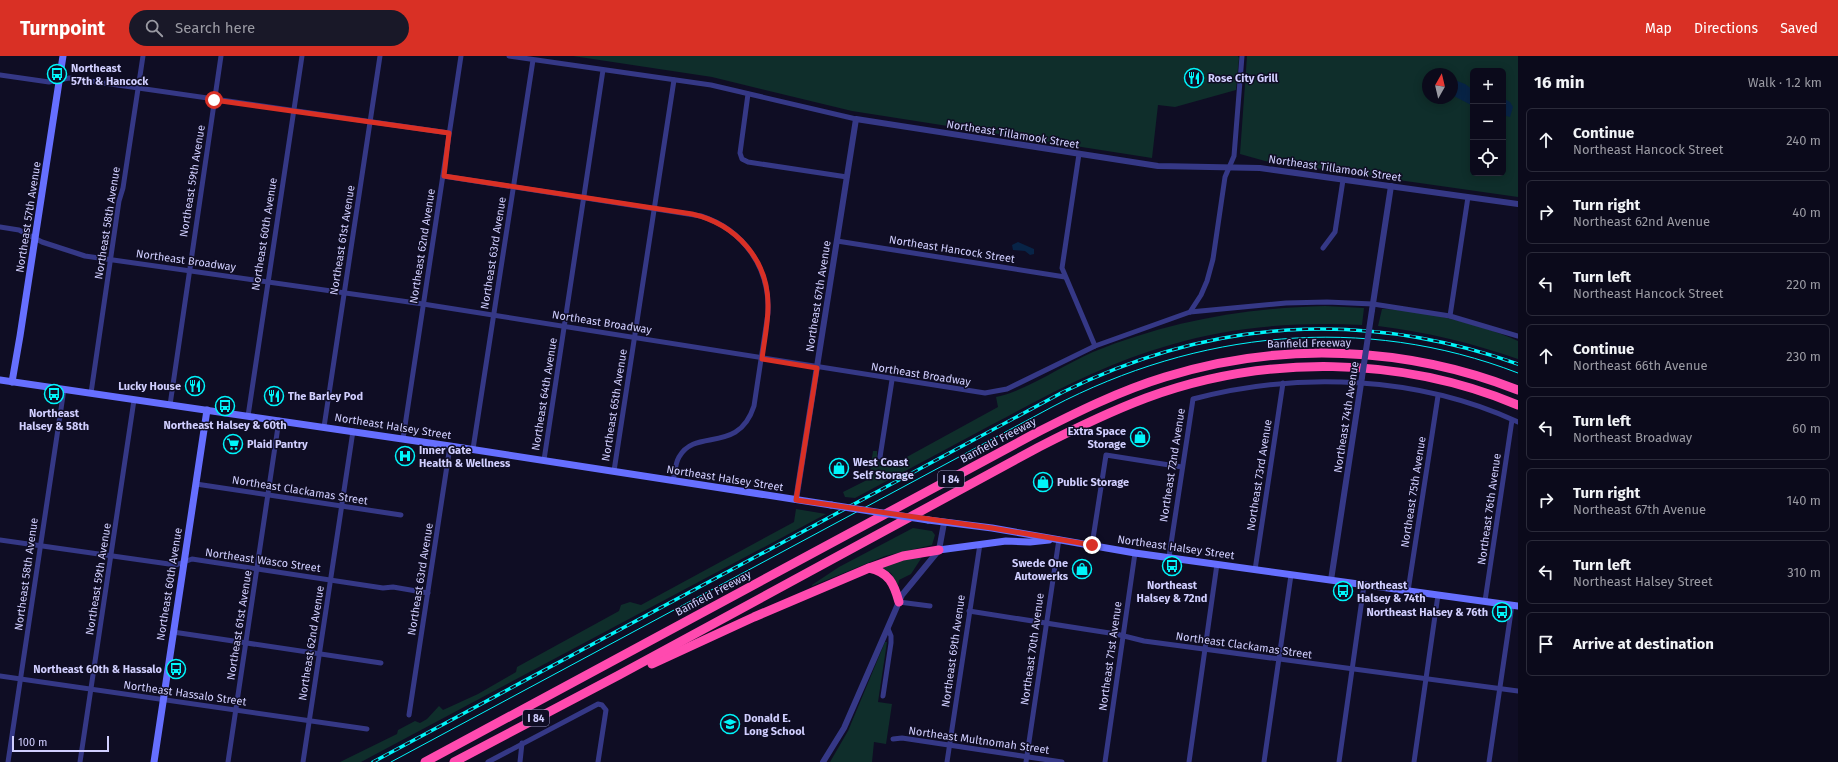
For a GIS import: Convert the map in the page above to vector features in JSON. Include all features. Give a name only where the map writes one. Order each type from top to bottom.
[{"type":"highway","name":"Banfield Freeway","points":[[425,762],[1038,432],[1096,403],[1150,382],[1187,370],[1234,360],[1282,354],[1330,353],[1378,356],[1425,363],[1472,374],[1518,390]]},
{"type":"highway","name":"I 84","points":[[454,762],[619,675],[1053,440],[1109,413],[1168,390],[1213,378],[1259,370],[1306,366],[1353,367],[1398,372],[1445,381],[1518,405]]},
{"type":"highway","points":[[619,675],[646,666],[754,617],[869,568],[902,556],[939,550]]},
{"type":"highway","points":[[869,568],[885,574],[893,583],[899,602]]},
{"type":"main road","name":"Northeast 57th Avenue","points":[[12,382],[36,238],[63,56]]},
{"type":"main road","name":"Northeast Halsey Street","points":[[0,380],[474,449],[1254,570],[1515,606]]},
{"type":"main road","name":"Northeast 60th Avenue","points":[[154,762],[207,410]]},
{"type":"main road","points":[[939,550],[1006,541],[1030,542],[1059,539]]},
{"type":"street","name":"Northeast 58th Avenue","points":[[91,393],[110,260],[143,56]]},
{"type":"street","name":"Northeast 59th Avenue","points":[[170,405],[221,56]]},
{"type":"street","name":"Northeast 60th Avenue","points":[[248,416],[302,56]]},
{"type":"street","name":"Northeast 61st Avenue","points":[[324,427],[380,56]]},
{"type":"street","name":"Northeast 62nd Avenue","points":[[403,439],[461,56]]},
{"type":"street","name":"Northeast Tillamook Street","points":[[509,56],[711,85],[856,119],[1158,166],[1229,166],[1266,169],[1518,204]]},
{"type":"street","points":[[1190,312],[1201,295],[1207,281],[1213,259],[1225,177],[1234,156],[1242,56]]},
{"type":"street","name":"Northeast 63rd Avenue","points":[[474,449],[533,60]]},
{"type":"street","name":"Northeast 64th Avenue","points":[[544,460],[603,70]]},
{"type":"street","points":[[0,75],[50,82],[69,78],[449,133]]},
{"type":"street","name":"Northeast 65th Avenue","points":[[614,471],[674,80]]},
{"type":"street","points":[[748,94],[740,153],[742,159],[748,162],[846,177]]},
{"type":"street","name":"Northeast 67th Avenue","points":[[796,500],[856,119]]},
{"type":"street","points":[[1079,154],[1062,268],[1064,277],[1095,346]]},
{"type":"street","points":[[444,176],[692,214],[717,222],[738,237],[751,251],[762,273],[768,301],[762,359],[754,406],[745,424],[737,432],[727,437],[688,447],[677,461],[673,481]]},
{"type":"street","points":[[1323,248],[1335,232],[1343,180]]},
{"type":"street","name":"Northeast 74th Avenue","points":[[1331,580],[1391,186]]},
{"type":"street","points":[[1450,316],[1468,197]]},
{"type":"street","name":"Northeast Broadway","points":[[0,227],[20,230],[72,253],[110,260],[423,304],[967,392],[992,393],[1007,389],[1095,346],[1190,312],[1286,303],[1326,302],[1450,316],[1518,336]]},
{"type":"street","name":"Northeast Hancock Street","points":[[837,241],[1064,277]]},
{"type":"street","points":[[880,457],[892,380]]},
{"type":"street","points":[[1284,383],[1361,384],[1438,396],[1478,406],[1518,422]]},
{"type":"street","name":"Northeast 72nd Avenue","points":[[1169,557],[1193,399],[1242,388],[1284,383]]},
{"type":"street","name":"Northeast 73rd Avenue","points":[[1254,570],[1284,383]]},
{"type":"street","name":"Northeast 58th Avenue","points":[[8,762],[64,389]]},
{"type":"street","name":"Northeast 75th Avenue","points":[[1408,591],[1438,396]]},
{"type":"street","name":"Northeast 59th Avenue","points":[[80,762],[134,400]]},
{"type":"street","name":"Northeast 61st Avenue","points":[[228,762],[280,420]]},
{"type":"street","name":"Northeast 76th Avenue","points":[[1485,601],[1512,420]]},
{"type":"street","name":"Northeast 62nd Avenue","points":[[303,762],[353,431]]},
{"type":"street","name":"Northeast 63rd Avenue","points":[[409,715],[450,446]]},
{"type":"street","points":[[1092,545],[1106,455],[1182,467]]},
{"type":"street","name":"Northeast Clackamas Street","points":[[196,484],[400,515]]},
{"type":"street","points":[[823,762],[844,728],[905,591],[939,550],[944,523]]},
{"type":"street","name":"Northeast 70th Avenue","points":[[1026,759],[1059,539]]},
{"type":"street","name":"Northeast Wasco Street","points":[[0,540],[176,565],[192,559],[428,593]]},
{"type":"street","name":"Northeast 69th Avenue","points":[[948,762],[980,544]]},
{"type":"street","name":"Northeast 71st Avenue","points":[[1105,762],[1135,552]]},
{"type":"street","points":[[1189,762],[1217,564]]},
{"type":"street","points":[[1264,762],[1291,575]]},
{"type":"street","points":[[1339,762],[1364,585]]},
{"type":"street","points":[[1414,762],[1438,595]]},
{"type":"street","points":[[899,602],[930,606]]},
{"type":"street","points":[[1489,762],[1515,606]]},
{"type":"street","name":"Northeast Clackamas Street","points":[[969,611],[1206,650],[1518,692]]},
{"type":"street","points":[[883,696],[891,636],[888,629]]},
{"type":"street","points":[[173,632],[381,663]]},
{"type":"street","name":"Northeast Hassalo Street","points":[[0,676],[367,729]]},
{"type":"street","points":[[488,762],[595,704],[602,705],[606,710],[598,762]]},
{"type":"street","name":"Northeast Multnomah Street","points":[[894,740],[902,738],[1026,759],[1062,762]]},
{"type":"street","points":[[520,762],[522,743]]},
{"type":"green space","points":[[573,56],[1238,56],[1239,58],[1236,90],[1175,107],[1158,105],[1152,158],[852,111],[712,77]]},
{"type":"green space","points":[[1247,56],[1518,56],[1518,197],[1265,161],[1240,154]]},
{"type":"green space","points":[[1325,306],[1364,308],[1362,325],[1289,325],[1217,333],[1146,352],[1101,370],[1058,390],[855,498],[845,497],[843,492],[869,479],[873,451],[877,451],[877,462],[885,460],[889,465],[894,464],[998,407],[996,397],[1008,394],[1032,384],[1081,357],[1121,341],[1149,332],[1206,318],[1265,310]]},
{"type":"green space","points":[[1382,309],[1433,315],[1487,329],[1518,341],[1518,359],[1449,339],[1414,331],[1378,326]]},
{"type":"green space","points":[[796,509],[826,514],[361,762],[340,762],[397,734],[398,730],[415,721],[420,723],[427,719],[439,706],[443,710],[478,694],[516,672],[517,667],[619,611],[621,605],[630,602],[641,605],[794,522]]},
{"type":"green space","points":[[913,528],[932,531],[935,535],[932,545],[885,556],[812,586],[839,567]]},
{"type":"green space","points":[[922,557],[911,574],[899,580],[898,586],[891,573],[881,567],[903,560]]},
{"type":"green space","points":[[885,642],[887,642],[878,702],[892,704],[886,744],[874,742],[872,762],[830,762],[848,731]]},
{"type":"water","points":[[1458,81],[1470,88],[1470,104],[1458,98]]},
{"type":"water","points":[[1506,100],[1510,102],[1513,107],[1510,117],[1506,116]]},
{"type":"water","points":[[1018,242],[1034,249],[1034,254],[1030,255],[1025,251],[1013,250],[1012,245]]},
{"type":"tram line","points":[[391,762],[1052,407],[1107,381],[1164,361],[1222,347],[1281,339],[1341,337],[1400,342],[1459,354],[1518,373]]},
{"type":"railway","points":[[373,762],[1063,392],[1119,368],[1175,349],[1231,337],[1288,330],[1345,329],[1402,335],[1460,346],[1518,364]]},
{"type":"place","name":"Northeast 57th & Hancock","points":[[57,74]]},
{"type":"place","name":"Rose City Grill","points":[[1194,78]]},
{"type":"place","name":"Lucky House","points":[[195,386]]},
{"type":"place","name":"Northeast Halsey & 58th","points":[[54,394]]},
{"type":"place","name":"The Barley Pod","points":[[274,396]]},
{"type":"place","name":"Northeast Halsey & 60th","points":[[225,406]]},
{"type":"place","name":"Extra Space Storage","points":[[1140,437]]},
{"type":"place","name":"Plaid Pantry","points":[[233,444]]},
{"type":"place","name":"Inner Gate Health & Wellness","points":[[405,456]]},
{"type":"place","name":"West Coast Self Storage","points":[[839,468]]},
{"type":"place","name":"Public Storage","points":[[1043,482]]},
{"type":"place","name":"Northeast Halsey & 72nd","points":[[1172,566]]},
{"type":"place","name":"Swede One Autowerks","points":[[1082,569]]},
{"type":"place","name":"Northeast Halsey & 74th","points":[[1343,591]]},
{"type":"place","name":"Northeast Halsey & 76th","points":[[1502,612]]},
{"type":"place","name":"Northeast 60th & Hassalo","points":[[176,669]]},
{"type":"place","name":"Donald E. Long School","points":[[730,724]]},
{"type":"route","points":[[214,100],[294,110],[449,133],[444,176],[692,214],[717,222],[728,229],[748,247],[762,273],[768,301],[768,313],[762,359],[817,368],[796,500],[944,523],[992,528],[1092,545]]}]
